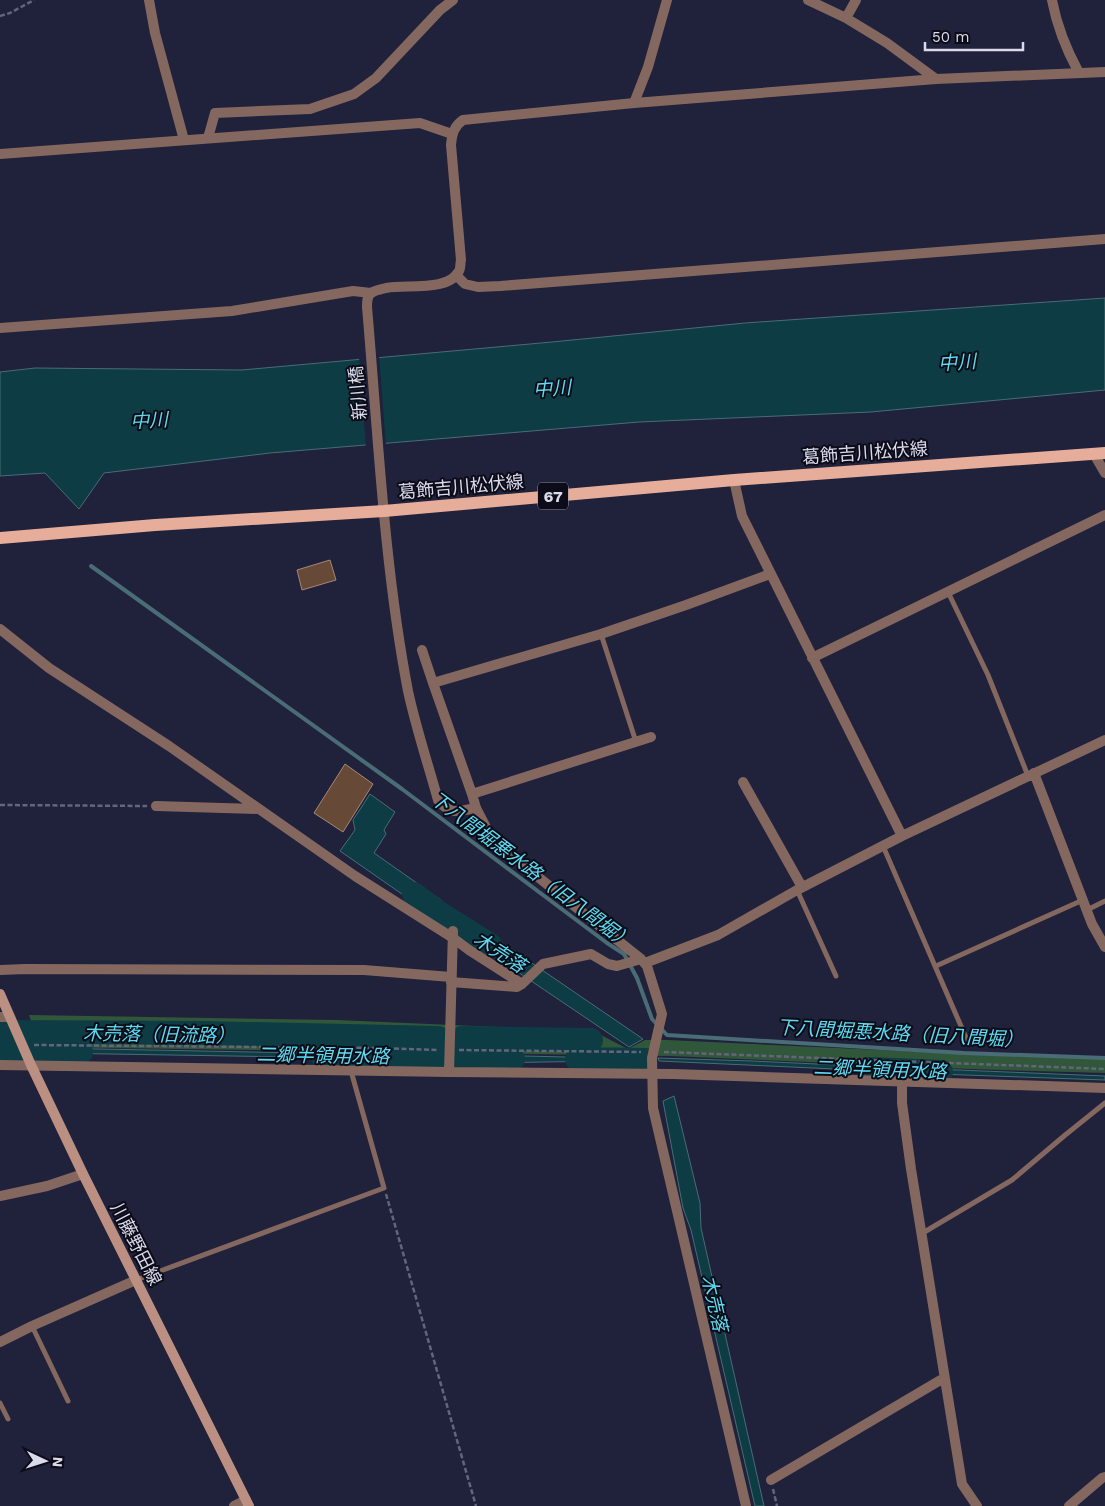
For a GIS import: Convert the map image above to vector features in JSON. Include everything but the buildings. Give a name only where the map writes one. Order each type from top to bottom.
[{"type":"main road","name":"葛飾吉川松伏線","points":[[0,538],[155,525],[384,511],[734,480],[1100,453]]},
{"type":"main road","name":"川藤野田線","points":[[0,994],[7,1018],[247,1503]]},
{"type":"street","points":[[149,0],[155,34],[184,140]]},
{"type":"street","points":[[208,138],[215,113],[310,109],[354,94],[376,78],[441,5],[453,0]]},
{"type":"street","points":[[634,103],[648,67],[667,0]]},
{"type":"street","points":[[808,0],[846,18],[936,79]]},
{"type":"street","points":[[846,18],[856,0]]},
{"type":"street","points":[[1052,0],[1062,38],[1079,73]]},
{"type":"street","points":[[0,328],[232,311],[353,291],[371,293],[392,287],[442,284],[456,276],[460,270],[461,260],[452,134],[457,124],[463,120],[634,103],[936,79],[1105,72]]},
{"type":"street","points":[[0,154],[420,123],[452,134]]},
{"type":"street","points":[[456,276],[465,284],[500,286],[1105,239]]},
{"type":"street","name":"新川橋","points":[[371,293],[367,307],[384,511],[394,605],[408,692],[438,800],[446,809],[453,812],[476,808]]},
{"type":"street","points":[[1100,453],[1105,473]]},
{"type":"street","points":[[734,480],[742,516],[902,836]]},
{"type":"street","points":[[812,658],[1105,515]]},
{"type":"street","points":[[432,683],[601,634],[770,574]]},
{"type":"street","points":[[0,629],[49,668],[169,746],[355,876],[453,934],[469,950],[522,984]]},
{"type":"street","points":[[422,650],[476,808],[488,831],[509,854],[647,966],[662,1014],[652,1062],[653,1108],[746,1506]]},
{"type":"street","points":[[472,794],[651,737]]},
{"type":"street","points":[[0,970],[364,970],[517,987],[543,964],[591,954],[608,964],[617,966],[643,961],[718,936],[800,889],[883,845],[1105,740]]},
{"type":"street","points":[[1031,775],[1092,924],[1105,947]]},
{"type":"street","points":[[744,782],[800,889]]},
{"type":"street","points":[[156,806],[260,809]]},
{"type":"street","points":[[449,1072],[453,934]]},
{"type":"street","points":[[0,1065],[29,1061],[351,1071],[449,1072],[652,1062],[673,1074],[1105,1088]]},
{"type":"street","points":[[902,1082],[902,1103],[921,1234],[962,1484],[977,1506]]},
{"type":"street","points":[[0,1196],[47,1186],[83,1174]]},
{"type":"street","points":[[0,1342],[136,1280]]},
{"type":"street","points":[[771,1480],[944,1378]]},
{"type":"street","points":[[1069,1506],[1105,1477]]},
{"type":"street","points":[[234,1506],[247,1503]]},
{"type":"lane","points":[[948,592],[988,675],[1031,775]]},
{"type":"lane","points":[[601,634],[636,742]]},
{"type":"lane","points":[[883,845],[967,1040]]},
{"type":"lane","points":[[800,889],[836,976]]},
{"type":"lane","points":[[936,966],[1085,905],[1105,901]]},
{"type":"lane","points":[[136,1280],[384,1188],[351,1071]]},
{"type":"lane","points":[[921,1234],[1012,1180],[1105,1104]]},
{"type":"lane","points":[[32,1326],[68,1401]]},
{"type":"lane","points":[[0,1403],[8,1419]]},
{"type":"path","points":[[0,16],[10,13],[34,0]]},
{"type":"path","points":[[0,804],[156,806]]},
{"type":"path","points":[[32,1045],[376,1048],[652,1062],[1105,1069]]},
{"type":"path","points":[[384,1188],[476,1506]]},
{"type":"path","points":[[771,1480],[777,1506]]},
{"type":"shaded area","points":[[29,1015],[337,1020],[593,1031],[628,1049],[645,1040],[668,1040],[1105,1059],[1105,1073],[669,1056],[40,1047]]},
{"type":"water","name":"中川","points":[[1105,298],[1105,390],[871,412],[639,422],[270,453],[104,473],[79,509],[45,473],[0,476],[0,372],[35,368],[242,370],[745,323]]},
{"type":"water","points":[[370,794],[395,812],[384,830],[386,834],[374,853],[441,900],[439,915],[435,917],[340,851],[355,830],[353,820]]},
{"type":"water","points":[[463,916],[643,1039],[629,1047],[463,935]]},
{"type":"water","points":[[47,1048],[354,1054],[354,1058],[48,1053]]},
{"type":"water","points":[[362,1053],[420,1054],[416,1060],[362,1058]]},
{"type":"water","points":[[481,1055],[608,1058],[608,1061],[480,1063]]},
{"type":"water","points":[[658,1058],[902,1068],[901,1072],[659,1061]]},
{"type":"water","points":[[909,1068],[1105,1076],[1105,1080],[909,1073]]},
{"type":"water","points":[[674,1096],[700,1203],[701,1228],[764,1506],[755,1506],[691,1230],[683,1208],[663,1101]]},
{"type":"pier","points":[[379,355],[386,446],[366,448],[359,357]]},
{"type":"waterway","name":"下八間堀悪水路（旧八間堀）","points":[[91,566],[402,789],[624,954],[637,978],[652,1019],[667,1035],[964,1053],[1105,1058]]},
{"type":"waterway","name":"木売落","points":[[414,894],[436,911],[490,945]]},
{"type":"waterway","name":"木売落（旧流路）","points":[[0,1032],[203,1033],[438,1038]]},
{"type":"waterway","name":"木売落（旧流路）","points":[[462,1038],[591,1040]]},
{"type":"waterway","name":"二郷半領用水路","points":[[0,1051],[81,1052]]},
{"type":"waterway","name":"二郷半領用水路","points":[[322,1056],[513,1059]]},
{"type":"waterway","name":"二郷半領用水路","points":[[577,1059],[645,1060]]},
{"type":"waterway","name":"二郷半領用水路","points":[[869,1069],[941,1072]]}]
